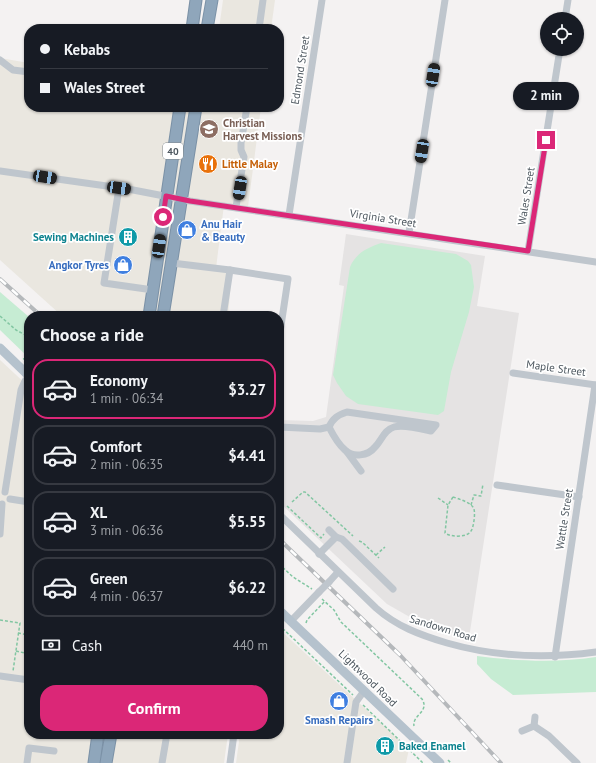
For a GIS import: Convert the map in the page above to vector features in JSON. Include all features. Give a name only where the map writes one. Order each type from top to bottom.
[{"type":"highway","points":[[193,24],[196,0]]},
{"type":"highway","points":[[208,24],[212,0]]},
{"type":"highway","name":"40","points":[[150,311],[179,112]]},
{"type":"highway","name":"40","points":[[164,311],[195,112]]},
{"type":"highway","points":[[94,763],[97,739]]},
{"type":"highway","points":[[106,763],[110,739]]},
{"type":"main road","points":[[0,348],[24,371]]},
{"type":"main road","name":"Lightwood Road","points":[[284,615],[364,691],[443,761]]},
{"type":"street","points":[[260,24],[264,0]]},
{"type":"street","name":"Edmond Street","points":[[289,215],[322,0]]},
{"type":"street","points":[[409,233],[445,0]]},
{"type":"street","points":[[566,12],[568,0]]},
{"type":"street","name":"Wales Street","points":[[528,251],[559,56]]},
{"type":"street","points":[[0,60],[13,70],[24,71]]},
{"type":"street","points":[[236,207],[244,157],[241,150],[241,143],[246,112]]},
{"type":"street","name":"Virginia Street","points":[[0,171],[596,262]]},
{"type":"street","points":[[119,188],[104,283],[153,290]]},
{"type":"street","points":[[172,263],[288,279],[283,311]]},
{"type":"street","points":[[224,311],[230,270]]},
{"type":"street","name":"Maple Street","points":[[513,373],[595,385]]},
{"type":"street","points":[[10,499],[10,495],[2,492],[21,390],[24,383]]},
{"type":"street","name":"Wattle Street","points":[[555,657],[595,385]]},
{"type":"street","points":[[284,427],[320,429],[329,427],[339,414],[347,412],[436,425],[432,431],[402,426],[394,427],[384,435],[376,447],[365,455],[357,455],[347,452]]},
{"type":"street","points":[[329,427],[334,438],[361,471]]},
{"type":"street","points":[[497,485],[579,498]]},
{"type":"street","points":[[0,534],[1,503],[8,502],[10,499],[24,501]]},
{"type":"street","name":"Sandown Road","points":[[284,519],[386,617],[415,632],[460,646],[492,653],[519,656],[555,657],[596,652]]},
{"type":"street","points":[[329,530],[336,537],[342,539],[393,589]]},
{"type":"street","points":[[319,554],[336,537]]},
{"type":"street","points":[[291,621],[316,591],[329,582],[338,572]]},
{"type":"street","points":[[0,676],[24,679]]},
{"type":"street","points":[[347,763],[357,699],[364,691]]},
{"type":"street","points":[[534,726],[535,717]]},
{"type":"street","points":[[522,731],[534,726]]},
{"type":"street","points":[[534,726],[549,736],[577,763]]},
{"type":"street","points":[[162,763],[166,739]]},
{"type":"street","points":[[230,763],[233,739]]},
{"type":"street","points":[[27,763],[29,748],[54,751]]},
{"type":"path","points":[[0,316],[16,330],[24,334]]},
{"type":"path","points":[[471,504],[474,495],[481,496],[483,484]]},
{"type":"path","points":[[292,502],[303,492],[305,492],[353,536]]},
{"type":"path","points":[[453,497],[471,504],[475,509],[471,531],[468,535],[451,536],[444,533],[448,505],[453,497]]},
{"type":"path","points":[[438,498],[448,505]]},
{"type":"path","points":[[287,506],[321,538],[329,530]]},
{"type":"path","points":[[359,541],[379,558]]},
{"type":"path","points":[[376,556],[385,547]]},
{"type":"path","points":[[284,569],[293,577],[316,591],[334,610],[341,622],[422,699],[425,704],[424,710],[413,722],[416,730]]},
{"type":"path","points":[[307,627],[307,620],[325,601]]},
{"type":"path","points":[[0,620],[20,623],[12,678]]},
{"type":"path","name":"Lightwood Road","points":[[284,630],[423,763]]},
{"type":"path","points":[[18,634],[24,635]]},
{"type":"path","points":[[16,651],[24,653]]},
{"type":"path","points":[[443,761],[451,763]]},
{"type":"shaded area","points":[[223,0],[275,0],[272,24],[220,24]]},
{"type":"shaded area","points":[[0,58],[24,62],[24,112],[260,112],[248,207],[224,205],[216,268],[232,271],[228,311],[56,311],[0,260]]},
{"type":"shaded area","points":[[346,234],[485,256],[477,306],[519,313],[469,638],[422,624],[387,604],[284,507],[284,420],[313,421],[326,417],[344,286],[339,285]]},
{"type":"shaded area","points":[[0,360],[24,382],[24,739],[227,739],[224,763],[0,763]]},
{"type":"shaded area","points":[[284,634],[409,749],[406,763],[236,763],[239,739],[284,739]]},
{"type":"green space","points":[[381,243],[456,254],[468,261],[471,265],[474,287],[469,312],[451,372],[444,411],[438,415],[358,404],[346,396],[333,375],[350,267],[355,258],[362,252]]},
{"type":"green space","points":[[0,292],[24,313],[24,353],[0,330]]},
{"type":"green space","points":[[477,656],[536,661],[596,657],[596,692],[513,695],[491,679],[477,664]]},
{"type":"railway","points":[[0,279],[35,311]]},
{"type":"railway","points":[[284,544],[400,655],[501,763]]},
{"type":"place","name":"Christian Harvest Missions","points":[[209,129]]},
{"type":"place","name":"Little Malay","points":[[208,164]]},
{"type":"place","name":"Anu Hair & Beauty","points":[[187,230]]},
{"type":"place","name":"Sewing Machines","points":[[128,237]]},
{"type":"place","name":"Angkor Tyres","points":[[123,265]]},
{"type":"place","name":"Smash Repairs","points":[[339,701]]},
{"type":"place","name":"Baked Enamel","points":[[385,746]]},
{"type":"route","points":[[163,217],[166,196],[190,201],[528,251],[546,140]]}]
